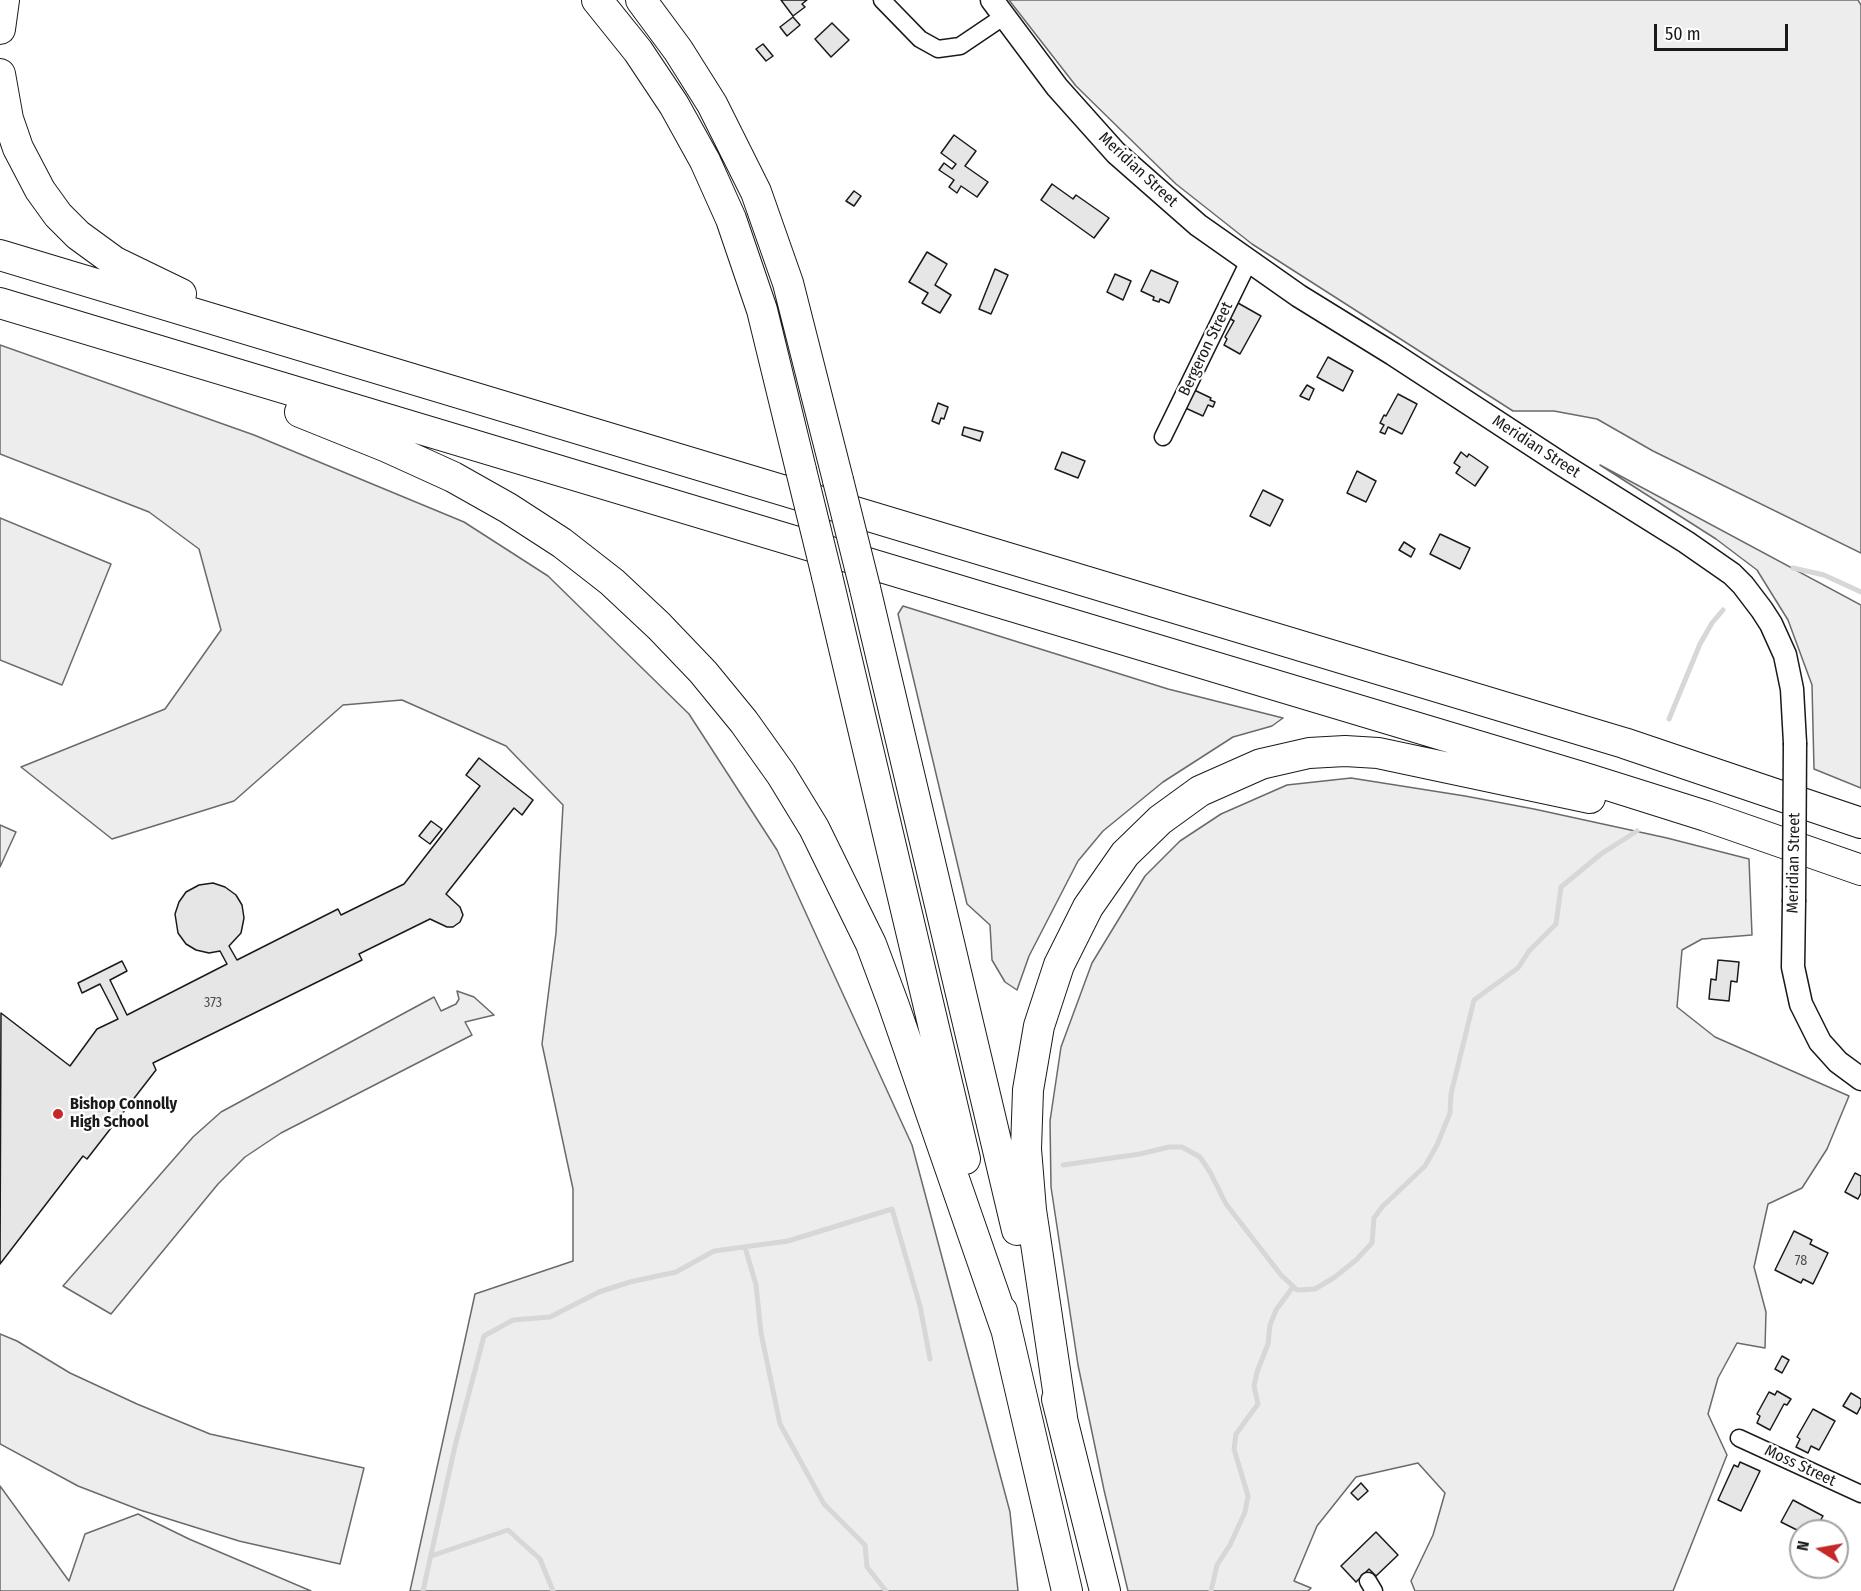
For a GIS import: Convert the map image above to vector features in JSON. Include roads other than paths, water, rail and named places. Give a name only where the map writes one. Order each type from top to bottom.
[{"type":"highway","points":[[0,29],[4,0]]},
{"type":"highway","points":[[597,0],[638,51],[674,105],[705,161],[743,249],[762,310],[1067,1591]]},
{"type":"highway","points":[[641,0],[678,50],[712,104],[756,192],[792,294],[865,588],[1105,1591]]},
{"type":"highway","points":[[0,74],[4,104],[12,134],[32,176],[58,214],[90,244],[115,262],[185,296],[363,364]]},
{"type":"highway","points":[[0,255],[1624,743],[1861,823]]},
{"type":"highway","points":[[0,303],[1551,768],[1767,836],[1861,870]]},
{"type":"highway","points":[[53,319],[336,426],[462,482],[535,524],[588,562],[637,604],[681,648],[730,705],[781,774],[814,828],[858,914],[893,1003],[1006,1329]]},
{"type":"highway","points":[[1062,1418],[1035,1242],[1028,1177],[1027,1107],[1032,1058],[1059,965],[1084,914],[1125,854],[1160,820],[1200,791],[1261,764],[1309,753],[1357,751],[1399,757],[1767,836]]},
{"type":"street","points":[[882,0],[920,39],[938,49],[960,46],[998,8]]},
{"type":"street","name":"Meridian Street","points":[[998,8],[1057,87],[1116,153],[1198,225],[1299,296],[1402,359],[1563,465],[1696,548],[1732,574],[1753,597],[1767,617],[1785,655],[1792,688],[1795,743],[1793,954],[1795,979],[1801,1004],[1813,1031],[1828,1052],[1861,1079]]},
{"type":"street","name":"Bergeron Street","points":[[1163,437],[1250,261]]},
{"type":"street","name":"Moss Street","points":[[1739,1438],[1861,1494]]},
{"type":"waterway","points":[[1793,568],[1824,575],[1861,592]]},
{"type":"waterway","points":[[1669,719],[1700,644],[1712,623],[1723,610]]},
{"type":"waterway","points":[[1063,1165],[1140,1154],[1169,1147],[1182,1147],[1200,1157],[1226,1204],[1281,1275],[1297,1290],[1315,1289],[1335,1277],[1372,1243],[1374,1218],[1382,1207],[1425,1166],[1437,1145],[1450,1113],[1451,1094],[1474,1000],[1518,968],[1529,951],[1556,924],[1561,887],[1601,854],[1637,831]]},
{"type":"waterway","points":[[423,1591],[455,1446],[484,1336],[513,1320],[550,1317],[599,1292],[630,1282],[676,1272],[714,1251],[788,1241],[892,1209],[920,1306],[930,1359]]},
{"type":"waterway","points":[[745,1247],[756,1285],[761,1333],[780,1424],[824,1504],[865,1545],[867,1567],[886,1591]]},
{"type":"waterway","points":[[1211,1591],[1217,1565],[1230,1545],[1245,1512],[1248,1496],[1234,1449],[1236,1434],[1258,1404],[1254,1386],[1268,1344],[1270,1325],[1276,1310],[1293,1287]]},
{"type":"waterway","points":[[431,1556],[508,1530],[540,1559],[553,1591]]},
{"type":"place","name":"Bishop Connolly High School","points":[[58,1114]]}]
